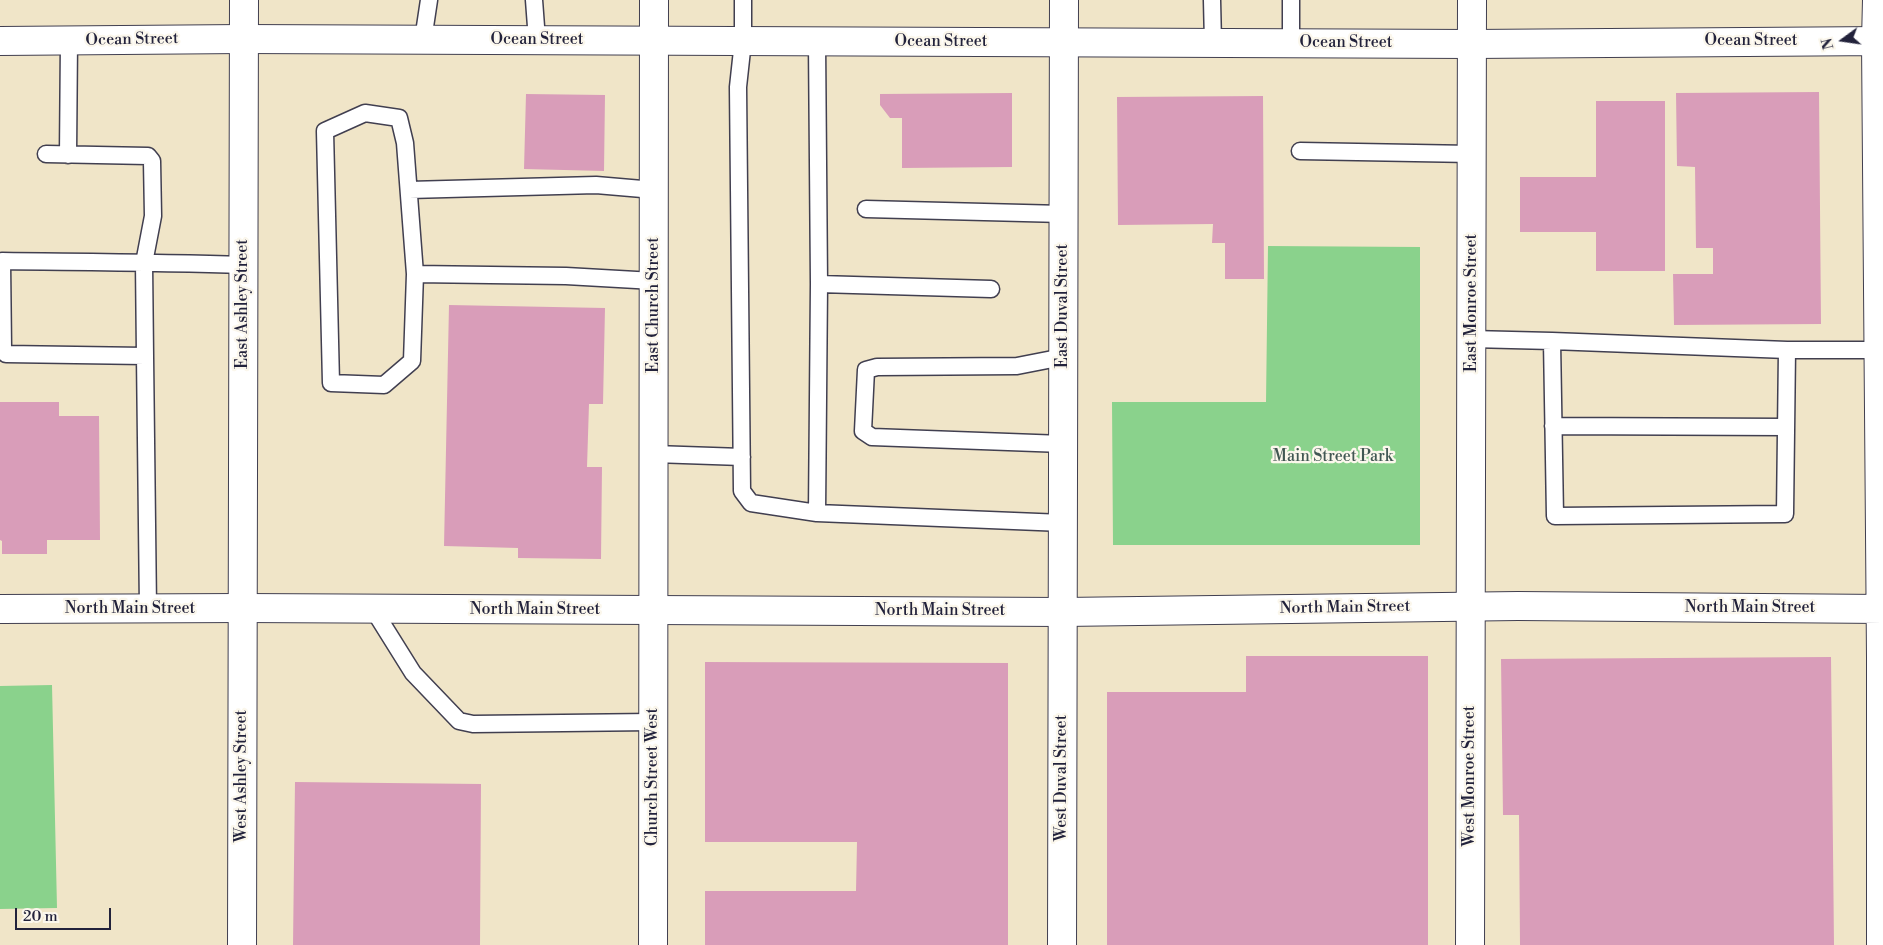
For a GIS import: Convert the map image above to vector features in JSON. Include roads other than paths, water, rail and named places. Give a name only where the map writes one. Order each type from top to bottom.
[{"type":"main road","name":"East Ashley Street","points":[[243,608],[244,0]]},
{"type":"main road","name":"East Church Street","points":[[653,610],[654,0]]},
{"type":"main road","name":"East Duval Street","points":[[1063,612],[1064,0]]},
{"type":"main road","name":"East Monroe Street","points":[[1470,606],[1472,0]]},
{"type":"main road","points":[[1877,0],[1880,41],[1881,945]]},
{"type":"main road","name":"Ocean Street","points":[[0,41],[243,39],[1472,44],[1880,41]]},
{"type":"main road","name":"North Main Street","points":[[0,609],[243,608],[1063,612],[1470,606],[1882,609]]},
{"type":"main road","name":"West Monroe Street","points":[[1470,606],[1470,945]]},
{"type":"main road","name":"West Ashley Street","points":[[242,945],[243,608]]},
{"type":"main road","name":"Church Street West","points":[[653,610],[653,945]]},
{"type":"main road","name":"West Duval Street","points":[[1062,945],[1063,612]]},
{"type":"lane","points":[[423,40],[429,0]]},
{"type":"lane","points":[[534,0],[537,40]]},
{"type":"lane","points":[[743,0],[743,41],[738,87],[742,491],[751,503],[818,513],[1062,523]]},
{"type":"lane","points":[[1212,0],[1213,43]]},
{"type":"lane","points":[[1291,0],[1291,43]]},
{"type":"lane","points":[[68,155],[69,40]]},
{"type":"lane","points":[[817,42],[818,513]]},
{"type":"lane","points":[[365,112],[399,118],[406,143],[415,274],[412,361],[384,385],[331,383],[325,130],[365,112]]},
{"type":"lane","points":[[1300,151],[1472,154]]},
{"type":"lane","points":[[46,154],[148,156],[152,161],[153,216],[144,263],[148,609]]},
{"type":"lane","points":[[409,190],[596,185],[654,190]]},
{"type":"lane","points":[[866,209],[1063,214]]},
{"type":"lane","points":[[145,356],[6,354],[3,349],[1,259],[243,265]]},
{"type":"lane","points":[[415,274],[566,276],[654,281]]},
{"type":"lane","points":[[819,284],[991,289]]},
{"type":"lane","points":[[1471,339],[1787,350],[1879,350]]},
{"type":"lane","points":[[1552,341],[1555,516],[1785,514],[1787,350]]},
{"type":"lane","points":[[1063,357],[1017,366],[877,367],[866,370],[863,431],[872,437],[1063,444]]},
{"type":"lane","points":[[1554,426],[1786,428]]},
{"type":"lane","points":[[654,454],[742,457]]},
{"type":"lane","points":[[374,609],[413,673],[459,721],[473,724],[653,722]]},
{"type":"park label","name":"Main Street Park","points":[[1333,457]]}]
